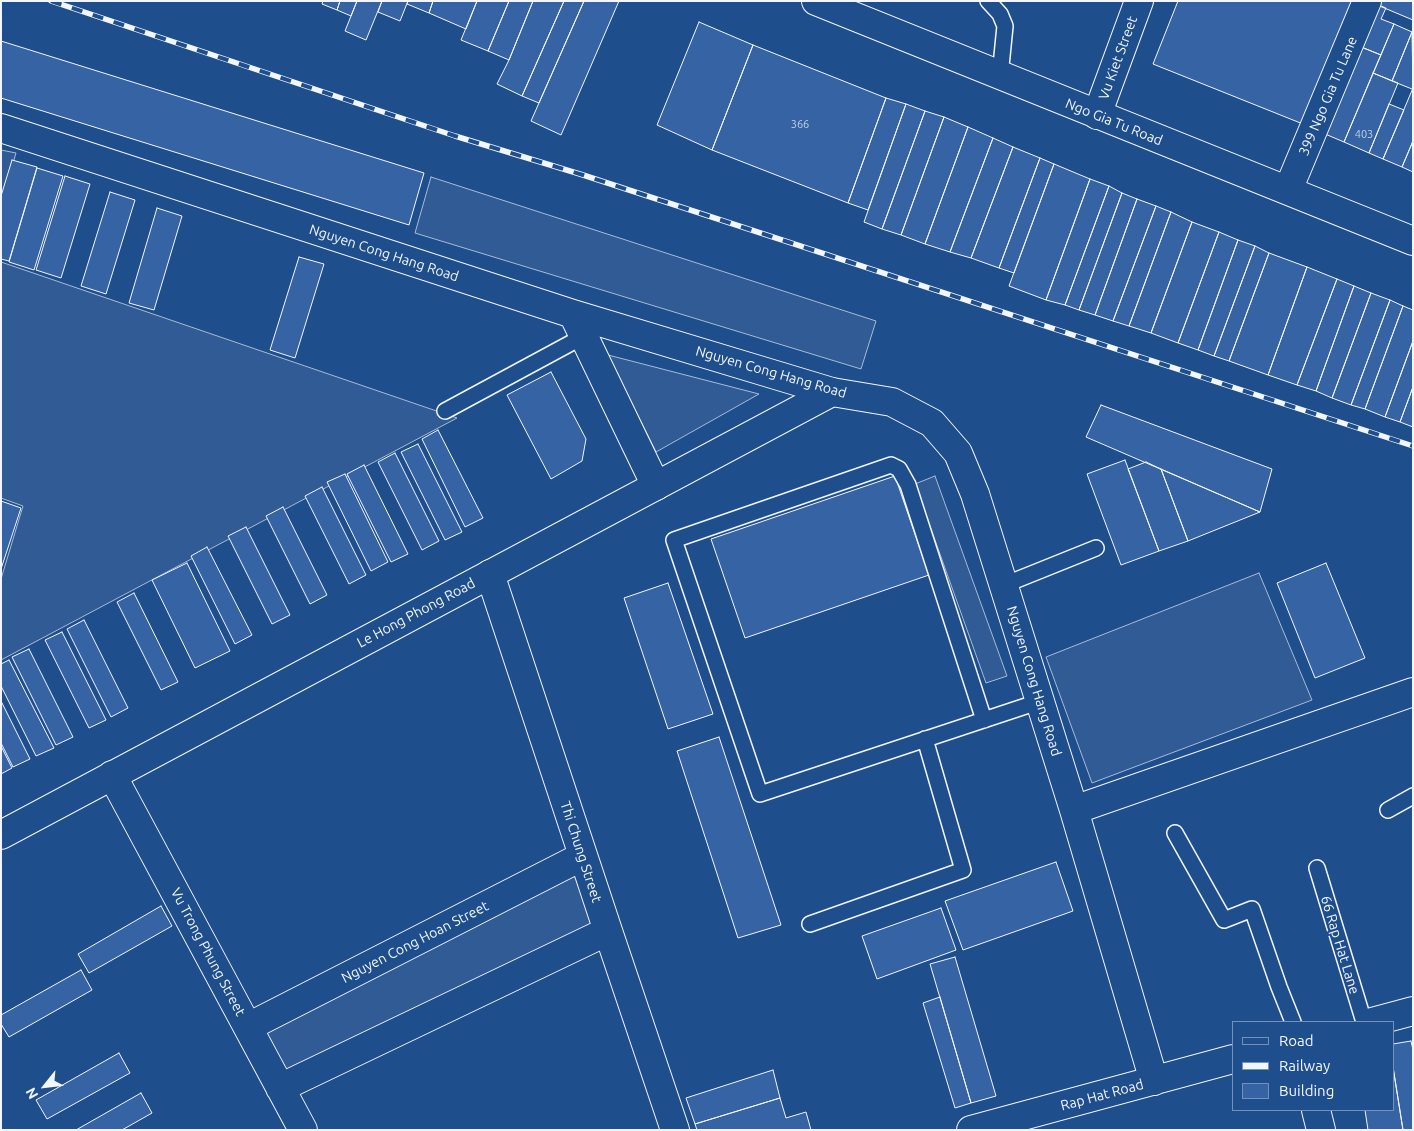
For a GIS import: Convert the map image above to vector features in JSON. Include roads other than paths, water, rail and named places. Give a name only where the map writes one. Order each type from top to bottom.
[{"type":"street","name":"Ngo Gia Tu Road","points":[[816,1],[1413,241]]},
{"type":"street","name":"Vu Kiet Street","points":[[1097,115],[1139,1]]},
{"type":"street","name":"399 Ngo Gia Tu Lane","points":[[1288,190],[1367,1]]},
{"type":"street","name":"Nguyen Cong Hang Road","points":[[1,128],[578,325],[832,392],[892,402],[932,423],[958,453],[975,494],[1041,701],[1154,1081]]},
{"type":"street","points":[[578,325],[656,486]]},
{"type":"street","name":"Le Hong Phong Road","points":[[1,835],[832,392]]},
{"type":"street","name":"Thi Chung Street","points":[[490,574],[675,1130]]},
{"type":"street","points":[[1074,810],[1413,692]]},
{"type":"street","name":"Vu Trong Phung Street","points":[[112,775],[303,1130]]},
{"type":"street","name":"Nguyen Cong Hoan Street","points":[[248,1027],[583,856]]},
{"type":"street","points":[[280,1088],[608,931]]},
{"type":"street","points":[[1376,1021],[1413,1011]]},
{"type":"street","name":"Rap Hat Road","points":[[971,1130],[1232,1059]]},
{"type":"street","points":[[1316,1111],[1321,1130]]},
{"type":"lane","points":[[988,1],[1000,14],[1004,26],[1000,76]]},
{"type":"lane","points":[[445,411],[578,325]]},
{"type":"lane","points":[[984,720],[908,485],[899,469],[891,465],[674,540],[760,794],[925,739],[984,720],[1041,701]]},
{"type":"lane","points":[[1004,585],[1096,548]]},
{"type":"lane","points":[[810,924],[964,870],[925,739]]},
{"type":"lane","points":[[1388,810],[1413,796]]},
{"type":"lane","points":[[1175,833],[1224,920],[1252,909],[1293,1021]]},
{"type":"lane","name":"66 Rap Hat Lane","points":[[1317,868],[1364,1021]]},
{"type":"railway","points":[[51,1],[455,136],[583,175],[1413,446]]}]
